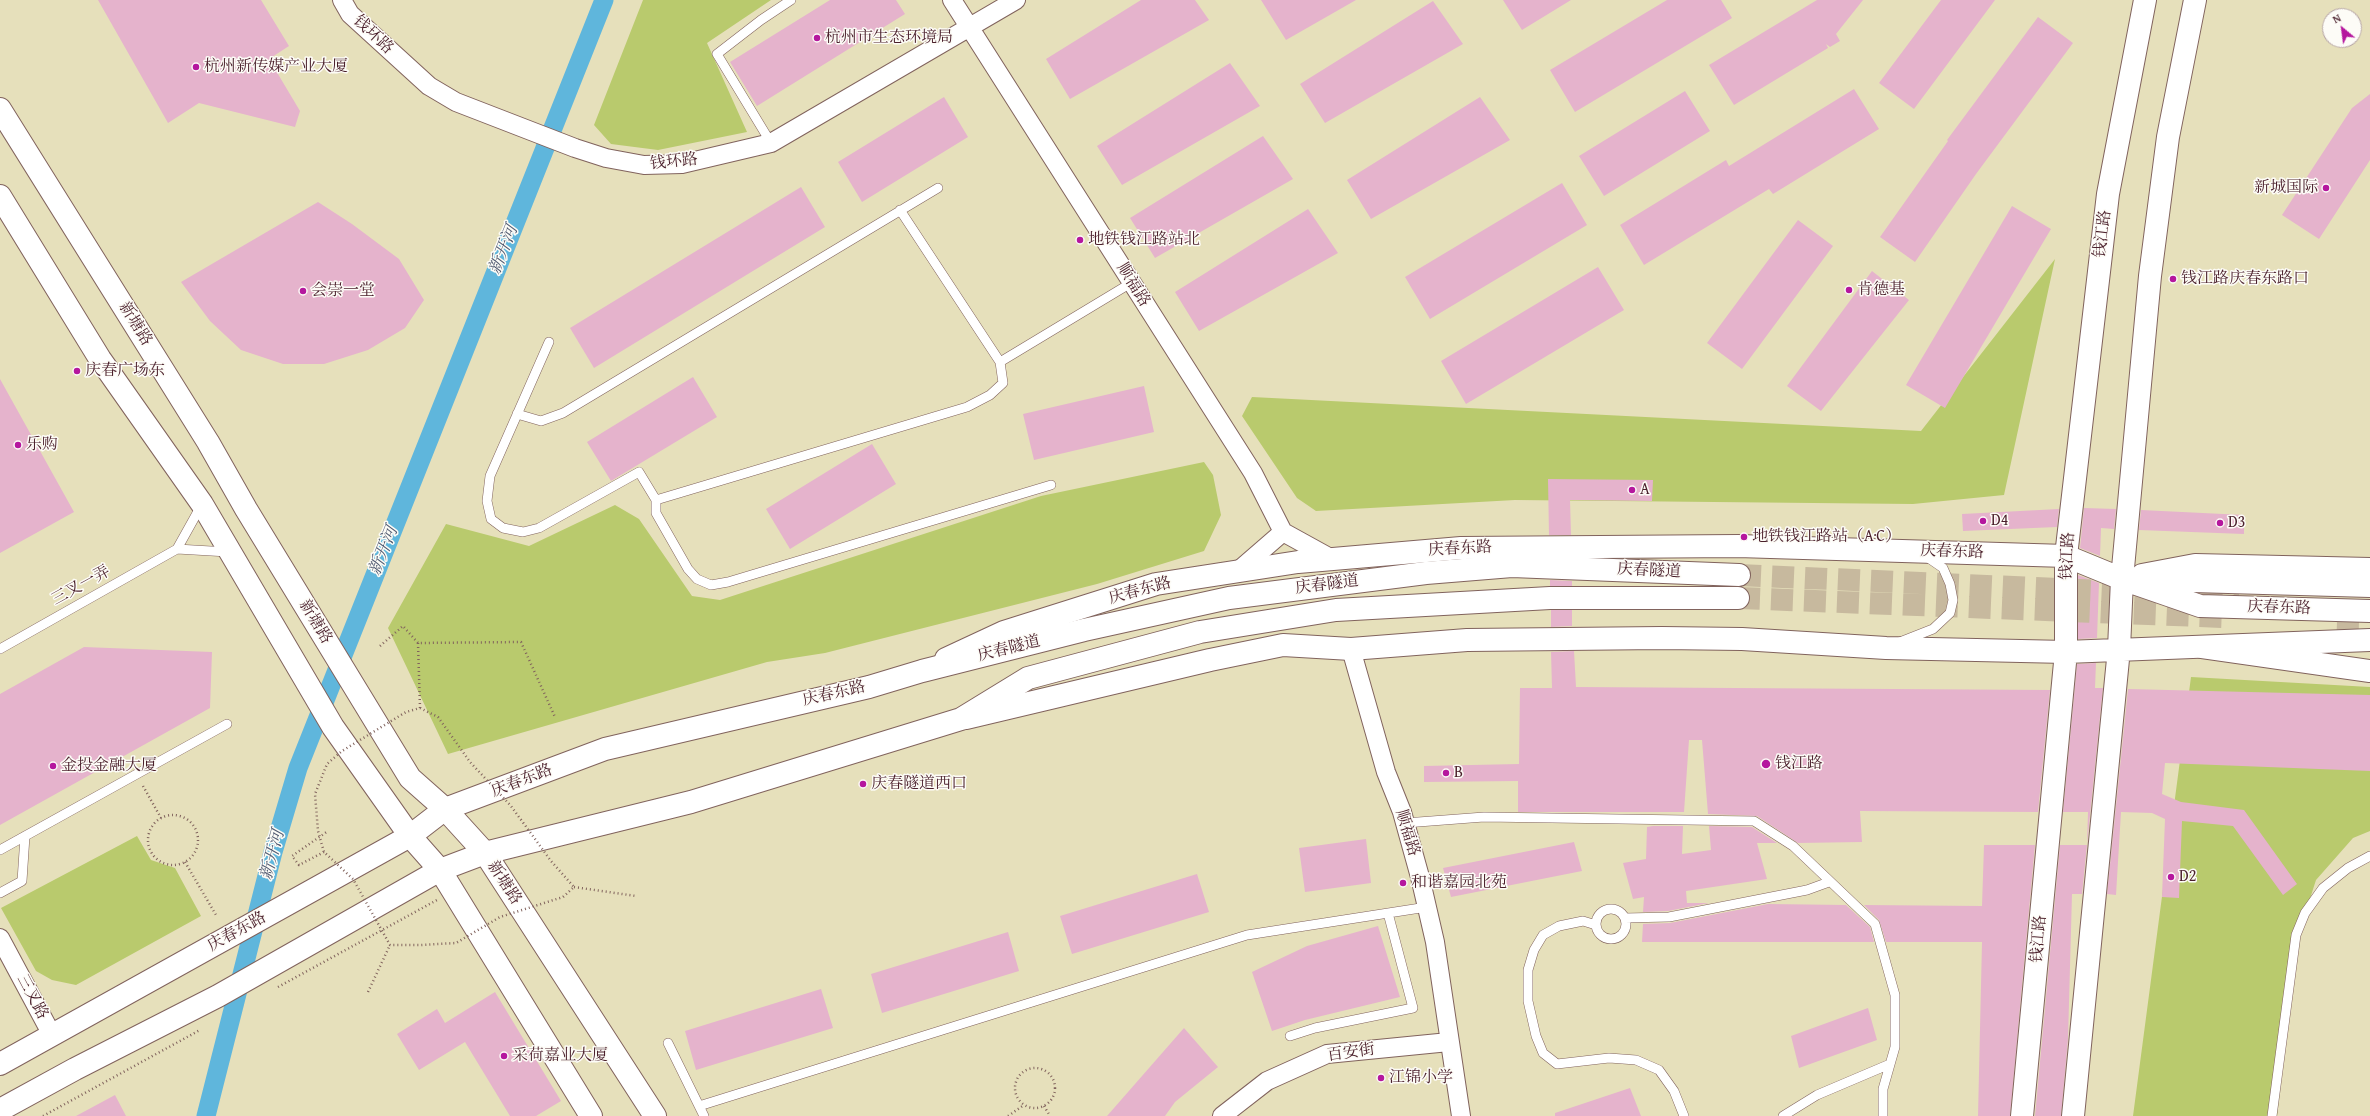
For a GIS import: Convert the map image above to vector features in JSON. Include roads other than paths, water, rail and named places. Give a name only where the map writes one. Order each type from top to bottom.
[{"type":"main road","name":"钱江路","points":[[2022,1116],[2066,652],[2066,556],[2108,194],[2145,0]]},
{"type":"main road","points":[[2073,1116],[2118,649],[2122,579],[2150,276],[2166,152],[2195,0]]},
{"type":"main road","name":"新塘路","points":[[0,109],[208,442],[246,509],[410,778],[445,809],[485,854],[655,1116]]},
{"type":"main road","points":[[0,196],[100,359],[202,504],[333,727],[410,836],[440,870],[591,1116]]},
{"type":"main road","name":"庆春东路","points":[[0,1064],[410,836],[445,809],[605,749],[869,687],[922,671],[1004,632],[1156,584],[1298,562],[1461,548],[1738,546],[1917,550],[2066,556],[2122,579],[2200,606],[2370,611]]},
{"type":"main road","points":[[2122,579],[2195,565],[2370,569]]},
{"type":"main road","name":"庆春隧道","points":[[922,671],[1084,630],[1229,598],[1426,573],[1512,566],[1739,575]]},
{"type":"main road","points":[[2122,579],[2370,586]]},
{"type":"main road","name":"庆春隧道","points":[[961,719],[1028,678],[1200,632],[1329,612],[1550,598],[1738,598]]},
{"type":"main road","name":"庆春东路","points":[[8,1110],[75,1068],[218,996],[255,973],[440,870],[485,854],[691,802],[961,719],[1210,660],[1283,645],[1351,649],[1467,640],[1583,638],[1742,639],[1886,648],[2066,652],[2370,640]]},
{"type":"main road","points":[[2202,647],[2370,671]]},
{"type":"street","name":"钱环路","points":[[342,0],[350,14],[429,86],[456,102],[574,148],[606,158],[644,165],[682,164],[771,143],[1016,0]]},
{"type":"street","name":"顺福路","points":[[952,0],[1253,473],[1283,532]]},
{"type":"street","points":[[1238,571],[1283,532],[1332,559]]},
{"type":"street","name":"顺福路","points":[[1351,649],[1386,772],[1405,823],[1427,907],[1435,942],[1461,1116]]},
{"type":"street","name":"三叉路","points":[[0,938],[52,1036]]},
{"type":"street","name":"百安街","points":[[1222,1116],[1267,1081],[1327,1054],[1449,1042]]},
{"type":"lane","points":[[771,143],[718,54],[761,20],[791,0]]},
{"type":"lane","points":[[517,414],[541,421],[562,413],[938,188]]},
{"type":"lane","points":[[656,500],[967,407],[990,395],[1003,383],[1000,362],[900,210]]},
{"type":"lane","points":[[1000,362],[1131,282]]},
{"type":"lane","points":[[549,342],[490,476],[487,500],[491,519],[503,528],[523,532],[539,528],[639,472],[656,500],[656,514],[688,569],[697,579],[711,585],[728,582],[1051,485]]},
{"type":"lane","points":[[202,504],[177,549],[230,552]]},
{"type":"lane","name":"三叉一弄","points":[[0,649],[177,549]]},
{"type":"lane","points":[[1886,648],[1933,629],[1950,613],[1953,600],[1950,584],[1943,568],[1917,550]]},
{"type":"lane","points":[[0,850],[227,724]]},
{"type":"lane","points":[[1405,823],[1484,817],[1754,821],[1793,846],[1829,882],[1875,924],[1895,995],[1895,1046],[1883,1089],[1883,1116]]},
{"type":"lane","points":[[0,894],[22,881],[25,836]]},
{"type":"lane","points":[[2272,1116],[2296,935],[2305,913],[2323,888],[2348,868],[2370,856]]},
{"type":"lane","points":[[1625,918],[1669,917],[1806,890],[1829,882]]},
{"type":"lane","points":[[699,1106],[1247,935],[1427,907]]},
{"type":"lane","points":[[1612,909],[1620,911],[1625,918],[1626,925],[1624,932],[1619,938],[1611,939],[1604,937],[1598,932],[1596,925],[1598,917],[1604,911],[1612,909]]},
{"type":"lane","points":[[1290,1036],[1315,1028],[1413,1008],[1388,913]]},
{"type":"lane","points":[[1596,925],[1584,921],[1559,926],[1543,935],[1534,950],[1528,970],[1528,1001],[1536,1036],[1544,1053],[1557,1064],[1609,1058],[1636,1060],[1659,1070],[1674,1091],[1684,1116]]},
{"type":"lane","points":[[668,1043],[704,1116]]},
{"type":"lane","points":[[1783,1116],[1817,1096],[1890,1064]]},
{"type":"waterway","name":"新开河","points":[[206,1116],[273,852],[298,768],[604,0]]},
{"type":"tunnel","points":[[1739,575],[2239,597]]},
{"type":"tunnel","points":[[1738,598],[2224,617]]},
{"type":"tunnel","points":[[2337,621],[2370,622]]},
{"type":"place","name":"杭州市生态环境局","points":[[817,38]]},
{"type":"place","name":"杭州新传媒产业大厦","points":[[196,67]]},
{"type":"place","name":"新城国际","points":[[2326,188]]},
{"type":"place","name":"地铁钱江路站北","points":[[1080,240]]},
{"type":"place","name":"钱江路庆春东路口","points":[[2173,279]]},
{"type":"place","name":"肯德基","points":[[1849,290]]},
{"type":"place","name":"会崇一堂","points":[[303,291]]},
{"type":"place","name":"庆春广场东","points":[[77,371]]},
{"type":"place","name":"乐购","points":[[18,445]]},
{"type":"place","name":"A","points":[[1632,490]]},
{"type":"place","name":"D4","points":[[1983,521]]},
{"type":"place","name":"D3","points":[[2220,523]]},
{"type":"place","name":"地铁钱江路站（A·C）","points":[[1744,537]]},
{"type":"place","name":"钱江路","points":[[1766,764]]},
{"type":"place","name":"金投金融大厦","points":[[53,766]]},
{"type":"place","name":"B","points":[[1446,773]]},
{"type":"place","name":"庆春隧道西口","points":[[863,784]]},
{"type":"place","name":"D2","points":[[2171,877]]},
{"type":"place","name":"和谐嘉园北苑","points":[[1403,883]]},
{"type":"place","name":"采荷嘉业大厦","points":[[504,1056]]},
{"type":"place","name":"江锦小学","points":[[1381,1078]]}]
